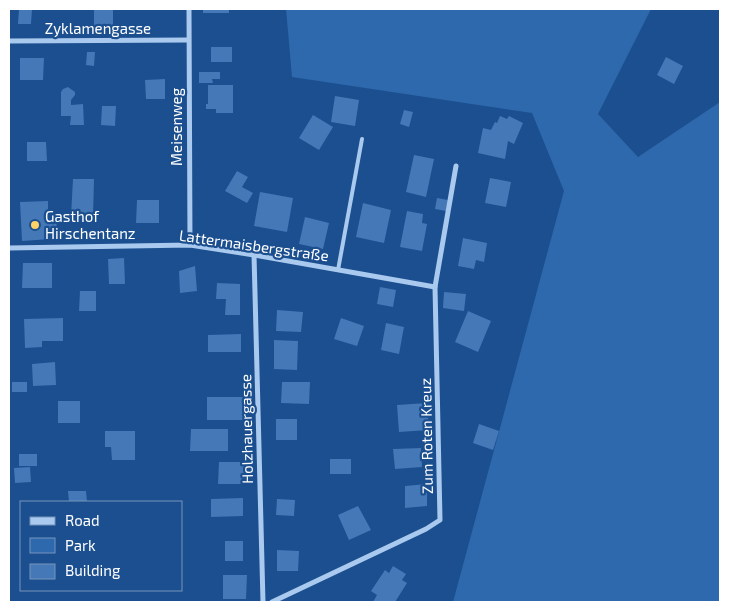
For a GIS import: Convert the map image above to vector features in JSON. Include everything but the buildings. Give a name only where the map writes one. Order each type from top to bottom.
[{"type":"street","name":"Meisenweg","points":[[189,9],[190,245]]},
{"type":"street","name":"Zyklamengasse","points":[[9,41],[188,40]]},
{"type":"street","name":"Zum Roten Kreuz","points":[[272,602],[426,529],[440,520],[435,287],[456,166]]},
{"type":"street","name":"Lattermaisbergstraße","points":[[9,248],[190,245],[435,287]]},
{"type":"street","name":"Holzhauergasse","points":[[254,255],[263,602]]},
{"type":"lane","points":[[338,270],[362,139]]},
{"type":"green space","points":[[286,9],[651,9],[598,114],[638,157],[720,102],[720,602],[453,602],[564,191],[532,113],[292,77]]},
{"type":"place","name":"Gasthof Hirschentanz","points":[[35,225]]}]
